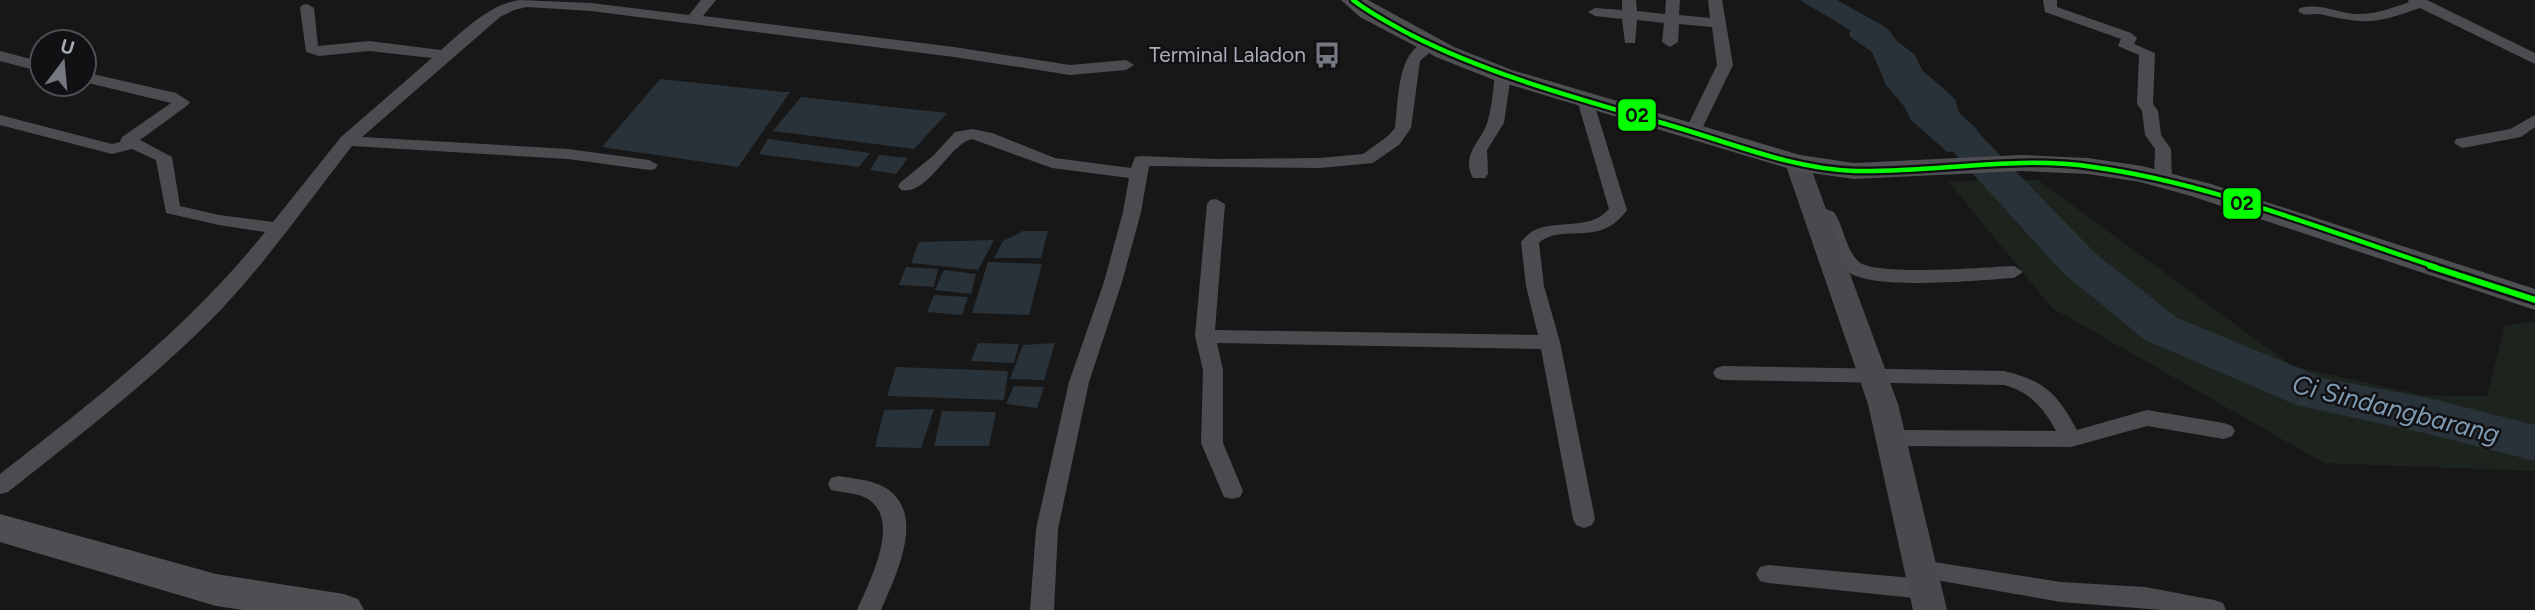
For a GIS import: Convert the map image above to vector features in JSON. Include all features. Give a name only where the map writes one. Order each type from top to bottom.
[{"type":"main road","points":[[1353,0],[1368,12],[1430,45],[1503,75],[1797,163],[1854,171],[2021,163],[2088,166],[2163,178],[2535,300]]},
{"type":"main road","points":[[1797,163],[1874,377],[1891,438],[1925,589]]},
{"type":"main road","points":[[0,528],[216,590],[344,610]]},
{"type":"street","points":[[692,20],[709,0]]},
{"type":"street","points":[[1629,0],[1630,40]]},
{"type":"street","points":[[1670,42],[1673,0]]},
{"type":"street","points":[[1692,133],[1725,65],[1715,0]]},
{"type":"street","points":[[2050,0],[2050,9],[2126,36],[2129,38],[2126,46],[2147,53],[2145,104],[2150,111],[2153,135],[2163,149],[2163,178]]},
{"type":"street","points":[[2305,5],[2358,18],[2389,13],[2418,2],[2535,60]]},
{"type":"street","points":[[0,486],[115,395],[200,319],[237,280],[347,141],[495,14],[520,4],[591,7],[954,52],[1070,70],[1126,65]]},
{"type":"street","points":[[307,8],[311,48],[318,51],[369,46],[444,55]]},
{"type":"street","points":[[1595,12],[1718,23]]},
{"type":"street","points":[[907,186],[940,159],[961,136],[972,134],[1052,163],[1140,167],[1320,163],[1367,159],[1394,140],[1403,128],[1413,59],[1430,45]]},
{"type":"street","points":[[0,57],[28,63]]},
{"type":"street","points":[[1479,174],[1479,150],[1496,123],[1503,75]]},
{"type":"street","points":[[98,79],[170,96],[182,102],[131,137],[128,141],[131,144]]},
{"type":"street","points":[[1584,519],[1550,342],[1535,286],[1530,242],[1533,236],[1542,233],[1581,230],[1604,224],[1614,219],[1618,210],[1585,100]]},
{"type":"street","points":[[0,120],[112,149],[131,144],[164,157],[170,206],[177,211],[278,228]]},
{"type":"street","points":[[2462,142],[2515,133],[2535,120]]},
{"type":"street","points":[[347,141],[568,154],[649,165]]},
{"type":"street","points":[[1042,610],[1047,529],[1079,382],[1132,212],[1140,167]]},
{"type":"street","points":[[1216,204],[1205,335],[1213,370],[1212,443],[1232,491]]},
{"type":"street","points":[[1812,209],[1828,216],[1847,259],[1859,271],[1891,274],[2014,272]]},
{"type":"street","points":[[1205,335],[1550,342]]},
{"type":"street","points":[[1723,373],[2004,378],[2021,382],[2049,400],[2071,439]]},
{"type":"street","points":[[1891,438],[2071,439],[2147,418],[2224,430]]},
{"type":"street","points":[[839,484],[875,492],[892,506],[897,525],[869,610]]},
{"type":"street","points":[[1768,574],[1925,589],[2050,590],[2145,597],[2214,610]]},
{"type":"shaded area","points":[[1800,0],[1837,0],[1887,28],[1897,41],[1915,55],[1922,70],[1955,99],[1959,113],[1976,128],[1987,150],[1947,152],[1911,120],[1904,106],[1886,85],[1872,52],[1849,36],[1850,30]]},
{"type":"shaded area","points":[[660,79],[790,92],[738,167],[602,147]]},
{"type":"shaded area","points":[[801,97],[947,113],[914,149],[773,131]]},
{"type":"shaded area","points":[[768,139],[870,153],[859,167],[759,154]]},
{"type":"shaded area","points":[[879,155],[908,158],[896,174],[870,170]]},
{"type":"shaded area","points":[[2038,180],[2292,366],[2421,395],[2487,396],[2505,325],[2535,322],[2535,471],[2324,463],[2052,308],[1948,181]]},
{"type":"shaded area","points":[[1023,231],[1048,231],[1041,258],[994,258],[1003,241]]},
{"type":"shaded area","points":[[994,240],[978,270],[911,263],[919,242]]},
{"type":"shaded area","points":[[988,262],[1042,264],[1029,315],[972,313]]},
{"type":"shaded area","points":[[906,267],[938,269],[934,287],[899,285]]},
{"type":"shaded area","points":[[944,270],[976,274],[971,294],[935,290]]},
{"type":"shaded area","points":[[934,295],[968,297],[962,315],[927,312]]},
{"type":"shaded area","points":[[978,343],[1019,344],[1014,363],[971,361]]},
{"type":"shaded area","points":[[1055,343],[1044,380],[1010,379],[1023,345]]},
{"type":"shaded area","points":[[896,367],[1008,371],[1004,400],[887,396]]},
{"type":"shaded area","points":[[1014,386],[1044,387],[1037,408],[1006,404]]},
{"type":"shaded area","points":[[934,409],[921,448],[875,447],[884,410]]},
{"type":"shaded area","points":[[942,411],[996,412],[989,446],[934,446]]},
{"type":"waterway","name":"Ci Sindangbarang","points":[[1931,105],[2079,263],[2161,329],[2313,393],[2428,416],[2535,443]]},
{"type":"transit line","name":"02","points":[[1353,0],[1368,12],[1445,52],[1503,75],[1797,163],[1854,171],[2021,163],[2088,166],[2142,174],[2201,190],[2535,300]]},
{"type":"place","name":"Terminal Laladon","points":[[1327,55]]}]
